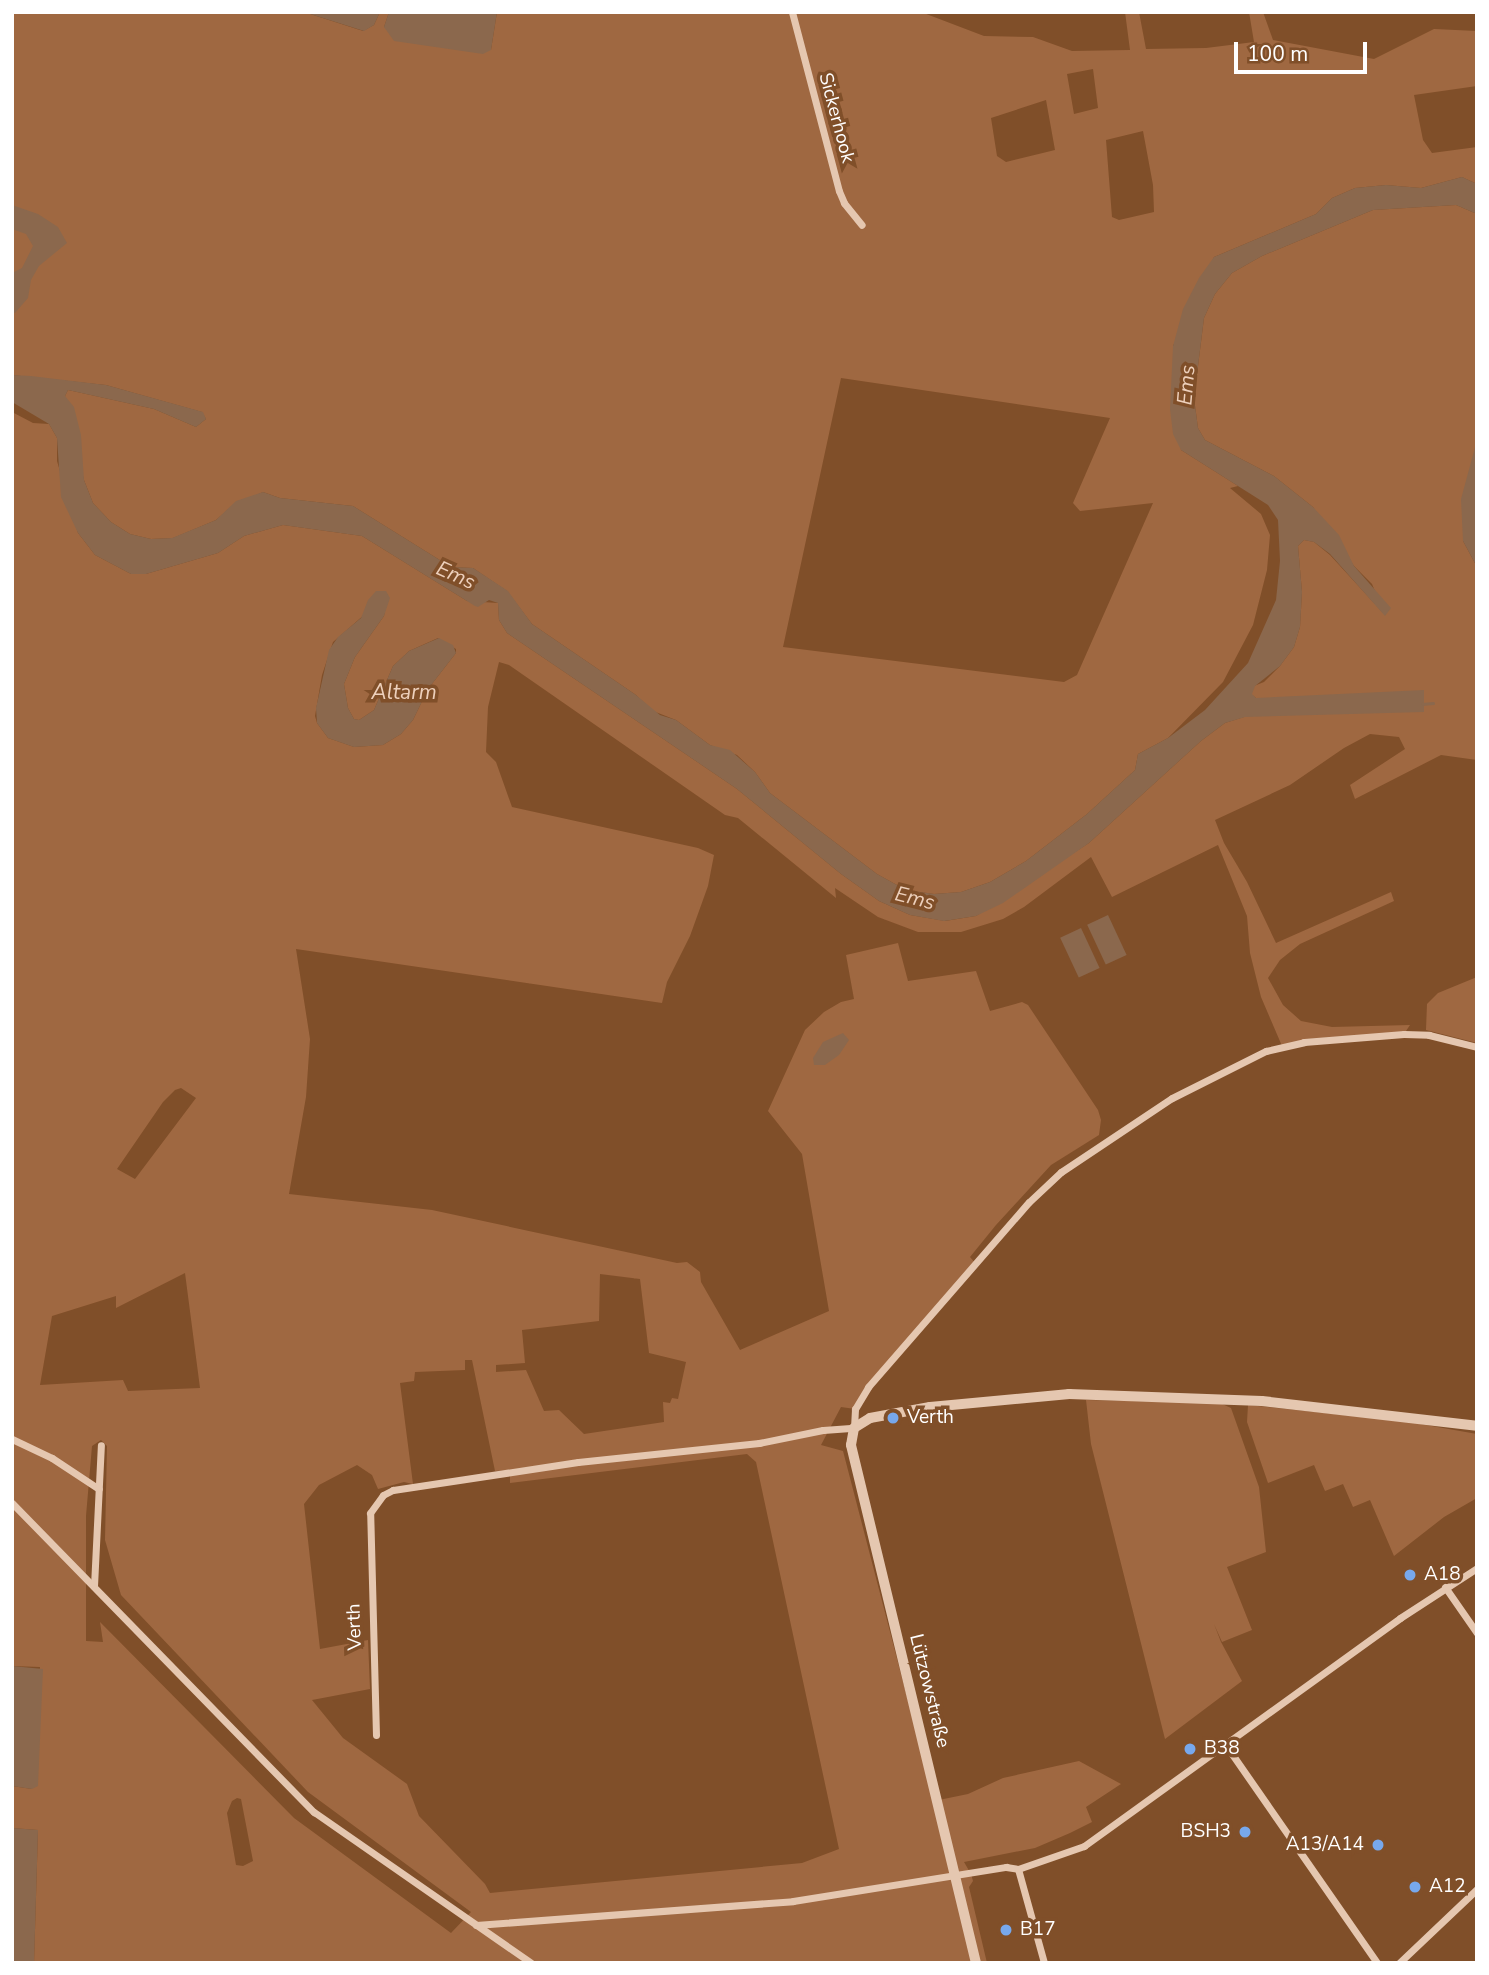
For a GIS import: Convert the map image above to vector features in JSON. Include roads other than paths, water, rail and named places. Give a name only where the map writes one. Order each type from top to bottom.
[{"type":"street","name":"Sickerhook","points":[[792,12],[839,191],[844,203],[862,225]]},
{"type":"street","points":[[854,1428],[855,1409],[868,1387],[1029,1202],[1061,1172],[1172,1098],[1266,1051],[1304,1041],[1362,1035],[1429,1035],[1477,1047]]},
{"type":"street","name":"Verth","points":[[376,1735],[370,1513],[383,1495],[393,1490],[578,1462],[760,1443],[854,1428],[870,1418],[904,1411],[1069,1394],[1262,1401],[1477,1426]]},
{"type":"street","name":"Lützowstraße","points":[[854,1428],[851,1445],[976,1963]]},
{"type":"street","points":[[12,1439],[52,1458],[99,1489]]},
{"type":"street","points":[[94,1586],[101,1445]]},
{"type":"street","points":[[12,1503],[314,1812],[531,1963]]},
{"type":"street","points":[[476,1925],[793,1901],[1006,1867],[1018,1869],[1084,1846],[1445,1587],[1477,1568]]},
{"type":"street","points":[[1445,1587],[1477,1633]]},
{"type":"street","points":[[1225,1744],[1377,1963]]},
{"type":"street","points":[[1018,1869],[1044,1963]]},
{"type":"street","points":[[1399,1963],[1477,1889]]},
{"type":"water","points":[[304,12],[380,12],[374,25],[364,31]]},
{"type":"water","points":[[389,12],[497,12],[491,50],[483,54],[394,41],[384,27]]},
{"type":"water","name":"Ems","points":[[1462,177],[1477,184],[1477,214],[1456,205],[1373,210],[1262,256],[1232,273],[1215,294],[1204,318],[1194,398],[1198,428],[1205,440],[1274,476],[1313,507],[1339,535],[1354,566],[1391,608],[1385,616],[1330,554],[1314,542],[1304,540],[1298,546],[1302,592],[1300,627],[1294,647],[1280,666],[1255,686],[1252,694],[1256,698],[1424,690],[1424,712],[1245,717],[1225,723],[1201,741],[1089,843],[1003,903],[976,916],[944,921],[910,915],[879,901],[841,874],[737,789],[507,633],[499,620],[498,603],[489,600],[478,607],[475,606],[362,536],[283,525],[244,536],[218,553],[146,574],[131,574],[95,555],[78,533],[61,497],[57,438],[49,424],[12,402],[12,375],[106,385],[203,412],[206,419],[196,427],[154,409],[68,390],[65,396],[74,407],[81,435],[84,480],[93,503],[111,522],[130,534],[151,539],[172,538],[216,520],[236,501],[263,492],[280,498],[353,506],[451,567],[473,568],[508,591],[532,624],[636,695],[660,715],[676,720],[710,745],[730,750],[755,772],[770,793],[877,874],[906,890],[934,894],[961,892],[990,882],[1026,861],[1087,814],[1135,770],[1138,754],[1168,738],[1205,710],[1248,663],[1276,600],[1280,561],[1278,520],[1268,505],[1181,450],[1173,434],[1170,409],[1173,346],[1183,309],[1199,278],[1214,257],[1316,214],[1332,198],[1355,188],[1386,185],[1421,188]]},
{"type":"water","points":[[12,205],[38,214],[58,227],[67,243],[39,266],[31,280],[28,298],[15,313],[12,312],[12,273],[22,268],[33,246],[26,234],[12,229]]},
{"type":"water","points":[[1477,440],[1477,567],[1463,541],[1461,499]]},
{"type":"water","name":"Altarm","points":[[376,591],[386,591],[390,598],[384,616],[355,657],[344,684],[348,708],[354,719],[359,720],[374,710],[393,666],[409,651],[439,638],[453,645],[456,653],[428,689],[413,720],[401,734],[383,745],[354,747],[328,738],[317,723],[316,708],[329,650],[338,637],[361,618],[368,600]]},
{"type":"water","points":[[1108,915],[1127,955],[1106,965],[1087,925]]},
{"type":"water","points":[[1081,928],[1100,968],[1079,978],[1060,938]]},
{"type":"water","points":[[843,1033],[849,1040],[839,1055],[825,1065],[814,1065],[813,1058],[823,1042]]},
{"type":"water","points":[[12,1666],[43,1669],[38,1786],[32,1789],[12,1786]]},
{"type":"water","points":[[12,1828],[38,1830],[34,1963],[12,1963]]},
{"type":"waterway","points":[[1422,704],[1433,703]]},
{"type":"place","name":"Verth","points":[[893,1418]]},
{"type":"place","name":"A18","points":[[1410,1575]]},
{"type":"place","name":"B38","points":[[1190,1749]]},
{"type":"place","name":"BSH3","points":[[1245,1832]]},
{"type":"place","name":"A13/A14","points":[[1378,1845]]},
{"type":"place","name":"A12","points":[[1415,1887]]},
{"type":"place","name":"B17","points":[[1006,1930]]}]
